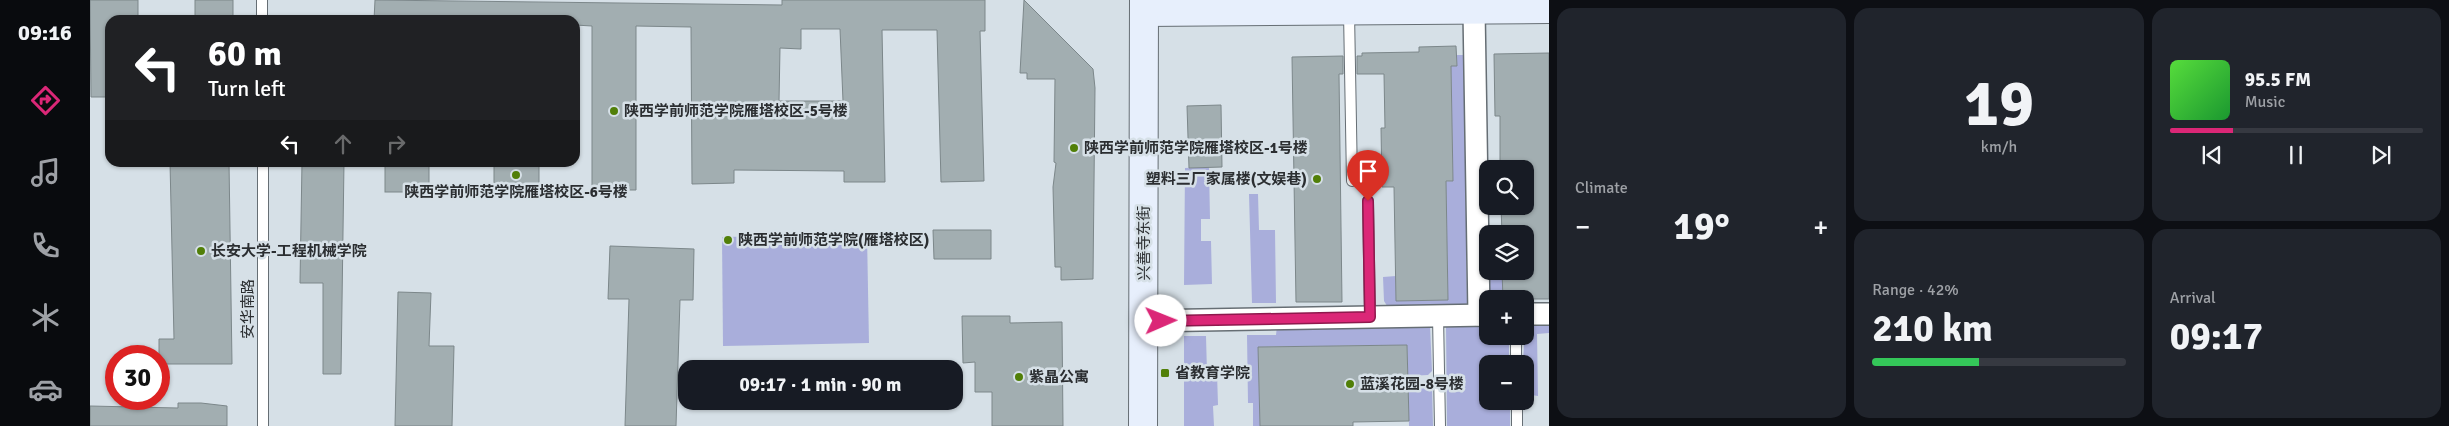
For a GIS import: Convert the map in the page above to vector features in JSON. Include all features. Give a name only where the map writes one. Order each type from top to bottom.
[{"type":"street","points":[[1144,6],[1349,11],[1549,10]]},
{"type":"street","name":"兴善寺东街","points":[[1143,426],[1144,6]]},
{"type":"street","points":[[1474,10],[1482,290]]},
{"type":"street","points":[[1534,314],[1549,314]]},
{"type":"street","points":[[1144,321],[1479,315]]},
{"type":"lane","points":[[262,0],[262,15]]},
{"type":"lane","points":[[1349,11],[1352,181]]},
{"type":"lane","name":"安华南路","points":[[263,167],[263,426]]},
{"type":"lane","points":[[1368,201],[1370,317]]},
{"type":"lane","points":[[1438,316],[1440,426]]},
{"type":"lane","points":[[1517,410],[1517,426]]},
{"type":"shaded area","points":[[1457,55],[1464,55],[1467,303],[1465,306],[1389,309],[1384,301],[1383,277],[1396,276],[1396,301],[1448,300],[1446,189],[1433,182],[1453,181],[1451,66],[1457,66]]},
{"type":"shaded area","points":[[1209,167],[1210,219],[1201,219],[1201,241],[1211,241],[1212,284],[1184,285],[1185,168]]},
{"type":"shaded area","points":[[1249,194],[1258,194],[1259,230],[1275,230],[1276,303],[1252,303]]},
{"type":"shaded area","points":[[867,234],[869,343],[723,346],[722,237]]},
{"type":"shaded area","points":[[1489,280],[1502,280],[1503,290],[1490,290]]},
{"type":"shaded area","points":[[1549,321],[1549,333],[1537,334],[1538,396],[1534,395],[1534,355],[1523,355],[1524,345],[1534,345],[1534,322]]},
{"type":"shaded area","points":[[1479,323],[1479,345],[1509,345],[1509,355],[1479,355],[1479,410],[1510,410],[1510,426],[1447,426],[1446,327]]},
{"type":"shaded area","points":[[1277,326],[1430,326],[1432,371],[1428,375],[1408,376],[1407,345],[1259,347],[1260,426],[1253,426],[1253,403],[1248,403],[1247,335],[1276,335]]},
{"type":"shaded area","points":[[1184,336],[1206,336],[1207,373],[1217,373],[1218,405],[1213,406],[1214,426],[1184,426]]},
{"type":"shaded area","points":[[1408,383],[1427,383],[1432,387],[1433,426],[1409,426]]},
{"type":"building","points":[[90,0],[138,0],[138,15],[105,15],[105,97],[91,97]]},
{"type":"building","points":[[195,0],[233,0],[233,15],[195,15]]},
{"type":"building","points":[[375,0],[782,5],[782,0],[985,0],[985,31],[980,31],[984,181],[941,182],[937,30],[882,30],[885,182],[844,182],[844,171],[734,170],[734,183],[692,184],[691,27],[636,26],[636,190],[592,190],[592,26],[580,25],[580,15],[374,15]],"holes":[[[801,29],[840,29],[843,101],[779,101],[780,48],[801,49]]]},
{"type":"building","name":"陕西学前师范学院雁塔校区-1号楼","points":[[1024,0],[1093,69],[1095,88],[1093,279],[1061,280],[1061,267],[1055,267],[1053,187],[1056,163],[1054,162],[1055,79],[1027,79],[1027,73],[1020,73]]},
{"type":"building","points":[[1456,46],[1457,66],[1451,66],[1453,181],[1446,181],[1448,300],[1396,301],[1394,187],[1382,187],[1381,128],[1385,128],[1384,74],[1357,74],[1357,56],[1362,56],[1362,53],[1419,52],[1419,47]]},
{"type":"building","points":[[1549,53],[1549,299],[1534,299],[1534,290],[1503,290],[1502,280],[1534,280],[1534,225],[1502,225],[1501,215],[1534,215],[1534,160],[1500,160],[1500,116],[1495,116],[1494,54]]},
{"type":"building","name":"塑料三厂家属楼(文娱巷)","points":[[1343,56],[1343,74],[1339,74],[1342,302],[1296,302],[1292,57]]},
{"type":"building","points":[[1221,105],[1222,167],[1189,168],[1187,106]]},
{"type":"building","name":"长安大学-工程机械学院","points":[[170,167],[229,167],[232,364],[170,364],[170,345],[159,345],[159,339],[174,339]]},
{"type":"building","points":[[302,167],[344,167],[341,374],[323,374],[323,283],[300,283]]},
{"type":"building","points":[[385,167],[429,167],[429,192],[385,192]]},
{"type":"building","name":"陕西学前师范学院雁塔校区-6号楼","points":[[494,167],[539,167],[539,188],[494,188]]},
{"type":"building","points":[[933,230],[991,230],[991,259],[934,259]]},
{"type":"building","points":[[610,246],[694,249],[693,300],[680,300],[676,426],[625,426],[629,299],[608,299]]},
{"type":"building","points":[[398,292],[431,293],[429,346],[454,346],[452,426],[395,426]]},
{"type":"building","name":"紫晶公寓","points":[[962,316],[1010,316],[1010,323],[1062,322],[1063,426],[992,426],[992,392],[975,392],[975,362],[963,363]]},
{"type":"building","name":"蓝溪花园-8号楼","points":[[1407,345],[1409,421],[1353,422],[1353,426],[1260,426],[1258,347]]},
{"type":"building","points":[[178,403],[227,406],[227,426],[90,426],[90,406],[105,406],[105,410],[170,410],[170,408],[178,408]]},
{"type":"place","name":"陕西学前师范学院雁塔校区-5号楼","points":[[614,111]]},
{"type":"place","name":"陕西学前师范学院雁塔校区-1号楼","points":[[1074,148]]},
{"type":"place","name":"陕西学前师范学院雁塔校区-6号楼","points":[[516,175]]},
{"type":"place","name":"塑料三厂家属楼(文娱巷)","points":[[1317,179]]},
{"type":"place","name":"陕西学前师范学院(雁塔校区)","points":[[728,240]]},
{"type":"place","name":"长安大学-工程机械学院","points":[[201,251]]},
{"type":"place","name":"省教育学院","points":[[1165,373]]},
{"type":"place","name":"紫晶公寓","points":[[1019,377]]},
{"type":"place","name":"蓝溪花园-8号楼","points":[[1350,384]]},
{"type":"route","points":[[1161,321],[1370,317],[1368,201]]}]
